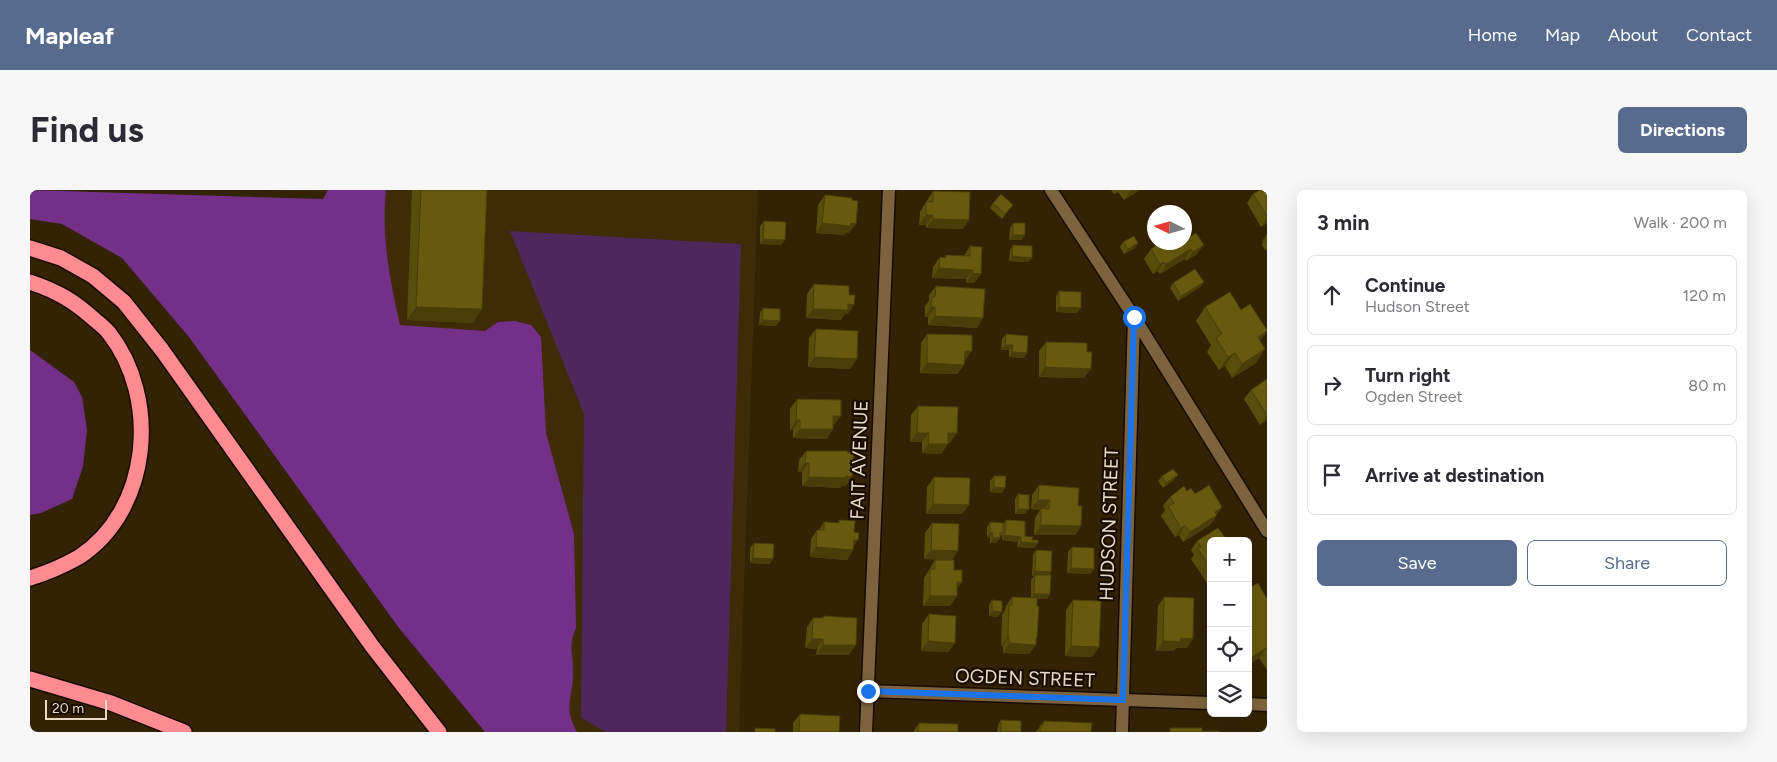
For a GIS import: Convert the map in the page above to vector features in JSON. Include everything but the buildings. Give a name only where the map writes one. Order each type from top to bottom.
[{"type":"highway","points":[[30,248],[61,258],[93,276],[124,302],[162,350],[372,646],[439,732]]},
{"type":"highway","points":[[30,282],[49,289],[78,304],[109,332],[129,365],[139,399],[142,436],[136,476],[122,508],[106,532],[80,556],[52,571],[30,578]]},
{"type":"highway","points":[[30,679],[111,703],[184,732]]},
{"type":"street","name":"FAIT AVENUE","points":[[866,732],[888,190]]},
{"type":"street","points":[[1052,190],[1134,317],[1267,531]]},
{"type":"street","name":"HUDSON STREET","points":[[1122,732],[1134,317]]},
{"type":"street","name":"OGDEN STREET","points":[[868,691],[1207,703]]},
{"type":"street","points":[[1252,704],[1267,705]]},
{"type":"shaded area","points":[[30,190],[323,199],[328,190],[386,190],[386,241],[390,275],[400,325],[485,331],[498,322],[515,321],[531,325],[541,337],[546,433],[574,534],[576,628],[572,645],[573,680],[569,708],[577,732],[485,732],[399,628],[189,337],[122,258],[62,224],[30,219]]},
{"type":"shaded area","points":[[255,190],[758,190],[739,732],[504,732],[394,339],[330,192]]},
{"type":"shaded area","points":[[510,231],[741,244],[726,732],[606,732],[581,718],[584,414]]},
{"type":"shaded area","points":[[30,350],[74,382],[82,397],[87,430],[83,466],[72,499],[41,513],[30,515]]},
{"type":"route","points":[[868,691],[1123,700],[1134,317]]}]
